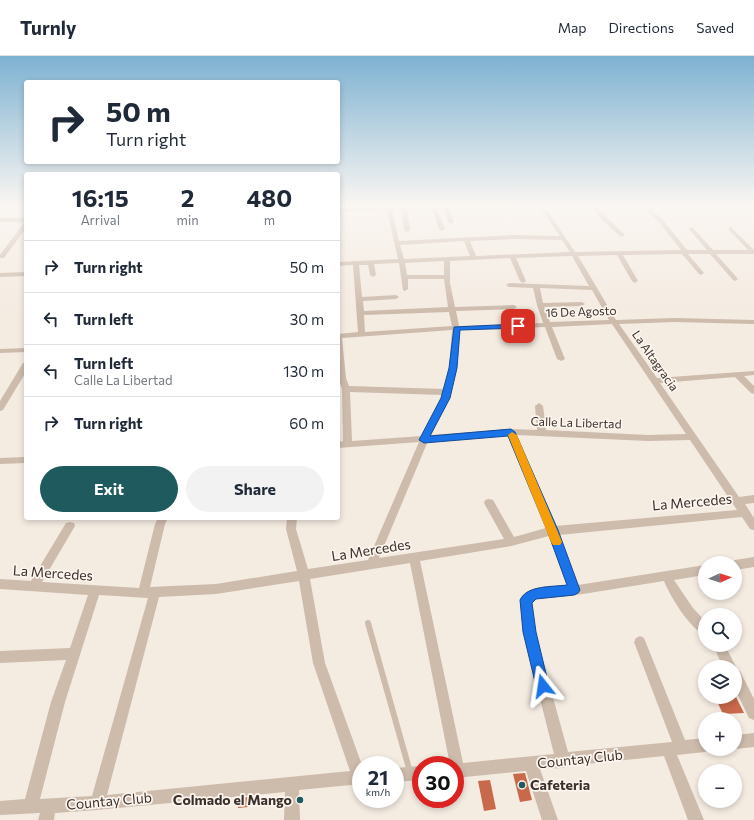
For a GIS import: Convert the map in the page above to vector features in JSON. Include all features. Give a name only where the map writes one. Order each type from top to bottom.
[{"type":"street","points":[[2,257],[13,242]]},
{"type":"street","points":[[405,289],[405,277],[398,243],[421,242]]},
{"type":"street","points":[[467,242],[474,258]]},
{"type":"street","name":"La Altagracia","points":[[566,242],[614,322],[754,526]]},
{"type":"street","points":[[677,242],[701,273]]},
{"type":"street","points":[[702,242],[735,279]]},
{"type":"street","points":[[744,242],[754,252]]},
{"type":"street","points":[[340,264],[401,260],[573,254],[684,251],[754,252]]},
{"type":"street","points":[[619,253],[635,281]]},
{"type":"street","points":[[512,256],[523,281]]},
{"type":"street","points":[[370,565],[424,440],[446,398],[453,368],[456,328],[451,309],[447,277],[447,259]]},
{"type":"street","points":[[370,262],[374,275]]},
{"type":"street","points":[[356,263],[362,334]]},
{"type":"street","points":[[0,284],[3,275],[24,274]]},
{"type":"street","points":[[405,277],[447,277]]},
{"type":"street","points":[[509,285],[593,288]]},
{"type":"street","points":[[536,286],[540,305],[561,359]]},
{"type":"street","points":[[359,299],[396,297]]},
{"type":"street","points":[[540,305],[582,304]]},
{"type":"street","points":[[360,313],[514,307]]},
{"type":"street","name":"16 De Agosto","points":[[340,336],[456,328],[614,322],[674,320],[754,322]]},
{"type":"street","points":[[0,351],[24,350]]},
{"type":"street","points":[[340,357],[342,378],[346,388],[348,444]]},
{"type":"street","points":[[0,408],[24,368]]},
{"type":"street","points":[[654,381],[754,373]]},
{"type":"street","points":[[737,374],[754,391]]},
{"type":"street","points":[[346,388],[447,392]]},
{"type":"street","points":[[539,406],[542,433]]},
{"type":"street","points":[[511,432],[552,530],[574,590]]},
{"type":"street","name":"Calle La Libertad","points":[[340,445],[412,439],[424,440],[511,432],[648,438],[693,437]]},
{"type":"street","points":[[0,461],[24,460]]},
{"type":"street","points":[[738,501],[754,500]]},
{"type":"street","points":[[489,503],[511,542]]},
{"type":"street","name":"La Mercedes","points":[[0,584],[94,591],[149,592],[216,589],[511,542],[552,530],[746,513]]},
{"type":"street","points":[[97,803],[149,592],[160,524],[162,520]]},
{"type":"street","points":[[292,520],[291,529],[304,576],[319,663],[352,756]]},
{"type":"street","points":[[33,586],[70,526]]},
{"type":"street","points":[[414,558],[454,756]]},
{"type":"street","points":[[742,564],[754,562]]},
{"type":"street","points":[[563,761],[529,632],[526,600],[533,594],[574,590],[698,571]]},
{"type":"street","points":[[668,576],[669,581],[687,608],[698,621]]},
{"type":"street","points":[[30,807],[58,702],[94,591]]},
{"type":"street","points":[[640,642],[696,820]]},
{"type":"street","points":[[0,657],[73,654]]},
{"type":"street","points":[[742,690],[754,713]]},
{"type":"street","points":[[742,741],[754,740]]},
{"type":"street","name":"Countay Club","points":[[464,770],[698,746]]},
{"type":"street","points":[[531,764],[550,820]]},
{"type":"street","name":"Countay Club","points":[[0,808],[30,807],[47,813],[97,803],[352,778]]},
{"type":"street","points":[[292,783],[292,820]]},
{"type":"lane","points":[[368,623],[412,760]]},
{"type":"building","points":[[718,704],[740,704],[744,713],[742,712],[722,712]]},
{"type":"building","name":"Cafeteria","points":[[525,773],[532,800],[520,802],[513,774]]},
{"type":"building","points":[[490,780],[496,809],[484,811],[478,781]]},
{"type":"building","points":[[249,797],[248,807],[238,808],[238,798]]},
{"type":"slow traffic","points":[[512,435],[556,542]]},
{"type":"place","name":"Cafeteria","points":[[522,785]]},
{"type":"place","name":"Colmado el Mango","points":[[300,800]]},
{"type":"route","points":[[518,326],[456,328],[453,368],[446,398],[424,440],[511,432],[552,530],[574,590],[533,594],[526,600],[529,632],[543,686]]}]
